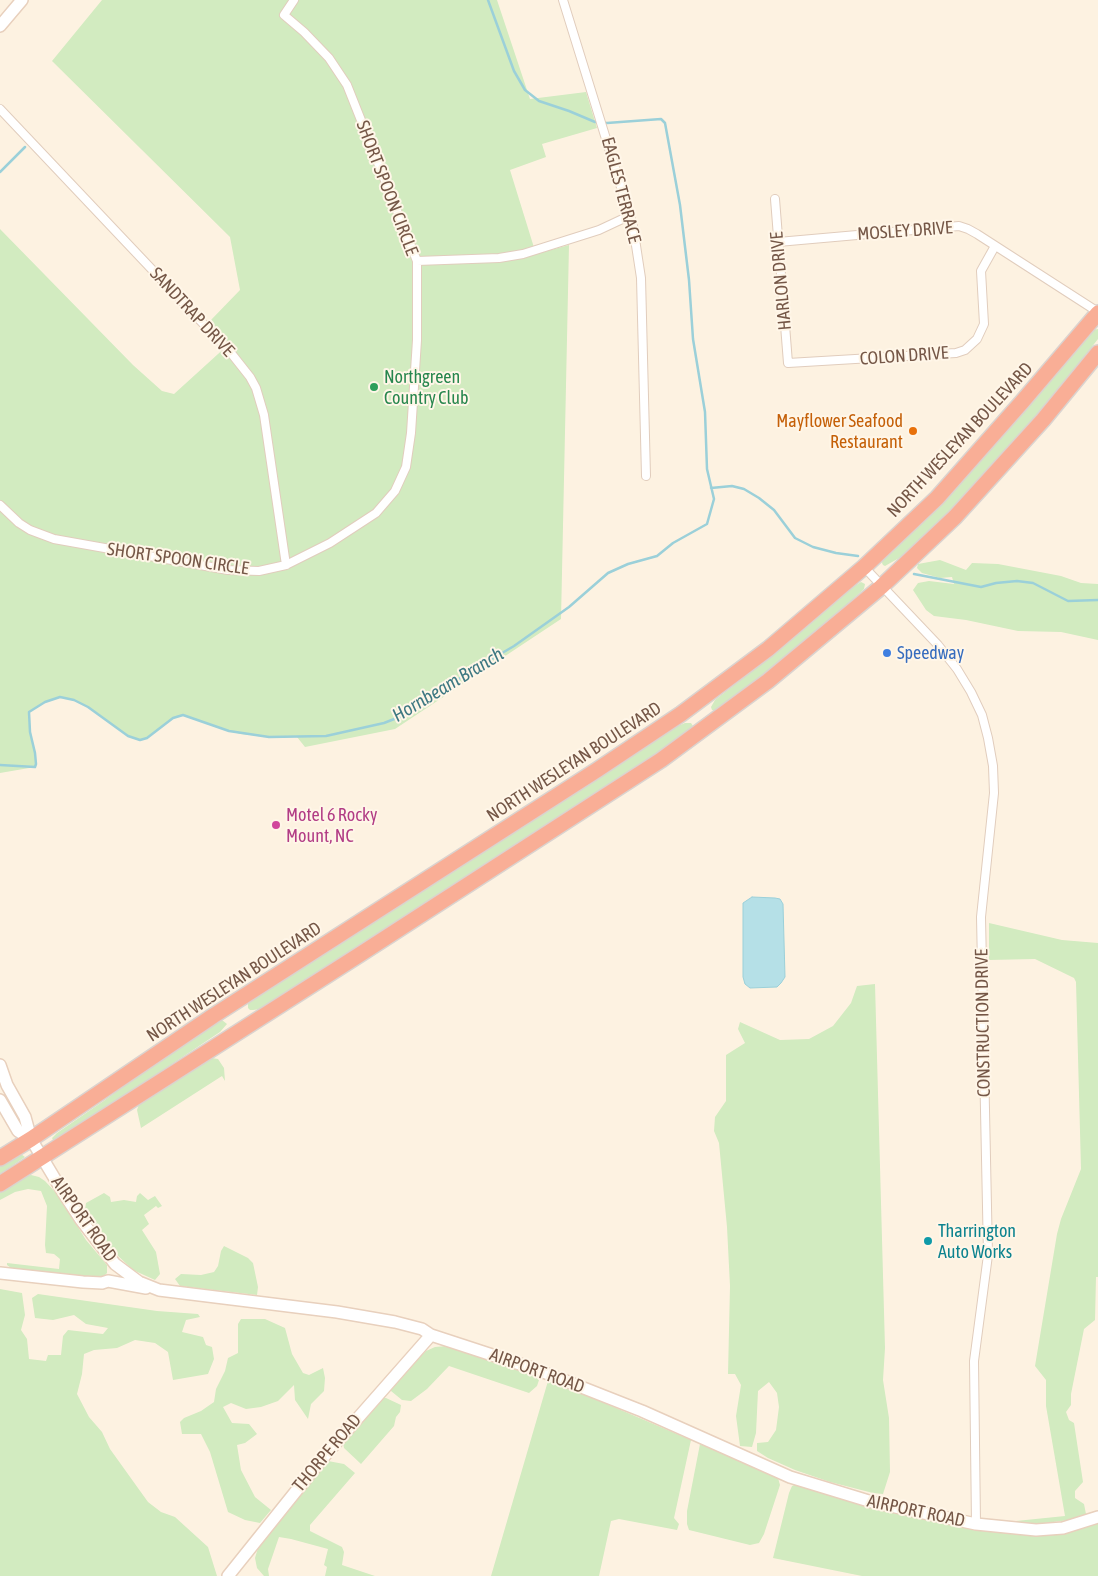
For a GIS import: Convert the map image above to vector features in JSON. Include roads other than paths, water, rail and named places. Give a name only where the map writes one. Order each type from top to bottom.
[{"type":"highway","name":"NORTH WESLEYAN BOULEVARD","points":[[0,1158],[229,1006],[597,770],[694,704],[768,649],[864,567],[937,498],[1098,313]]},
{"type":"highway","points":[[0,1184],[654,765],[768,681],[882,586],[952,519],[1043,420],[1098,353]]},
{"type":"highway","points":[[694,704],[709,725]]},
{"type":"highway","points":[[229,1006],[244,1029]]},
{"type":"main road","points":[[0,26],[22,0]]},
{"type":"main road","points":[[0,1065],[7,1085],[25,1117],[31,1139]]},
{"type":"main road","points":[[0,1100],[18,1131],[31,1139]]},
{"type":"main road","name":"AIRPORT ROAD","points":[[31,1139],[81,1220],[115,1264],[139,1282],[159,1290],[337,1312],[395,1322],[422,1329],[431,1335],[538,1370],[633,1407],[790,1477],[872,1502],[976,1524],[1036,1530],[1063,1528],[1098,1517]]},
{"type":"main road","points":[[0,1273],[102,1283],[108,1281],[117,1282],[121,1285],[159,1290]]},
{"type":"main road","name":"THORPE ROAD","points":[[228,1576],[320,1460],[431,1335]]},
{"type":"street","name":"SHORT SPOON CIRCLE","points":[[0,505],[19,523],[30,530],[54,539],[228,570],[259,571],[286,565],[330,543],[376,513],[387,502],[401,480],[409,451],[413,416],[417,340],[416,261],[347,85],[324,52],[284,16],[294,0]]},
{"type":"street","name":"EAGLES TERRACE","points":[[563,0],[631,216],[641,278],[646,476]]},
{"type":"street","name":"SANDTRAP DRIVE","points":[[0,109],[231,353],[250,377],[256,388],[264,415],[286,565]]},
{"type":"street","name":"HARLON DRIVE","points":[[774,199],[788,364]]},
{"type":"street","points":[[416,261],[490,259],[523,254],[599,230],[631,216]]},
{"type":"street","name":"MOSLEY DRIVE","points":[[778,242],[959,226],[968,228],[1098,313]]},
{"type":"street","name":"COLON DRIVE","points":[[788,364],[956,353],[965,350],[977,339],[984,324],[981,271],[995,246]]},
{"type":"street","name":"CONSTRUCTION DRIVE","points":[[864,567],[938,645],[957,668],[982,715],[993,766],[994,793],[981,917],[988,1247],[987,1272],[974,1361],[976,1524]]},
{"type":"water","points":[[752,897],[780,899],[783,904],[785,977],[777,987],[750,988],[745,984],[743,977],[743,903]]},
{"type":"waterway","name":"Hornbeam Branch","points":[[0,765],[35,767],[35,753],[30,732],[29,712],[45,702],[60,697],[74,700],[88,707],[128,736],[140,740],[147,738],[173,718],[183,715],[229,731],[269,737],[326,736],[384,723],[407,714],[463,676],[514,646],[569,607],[608,573],[628,564],[657,556],[673,543],[707,524],[714,499],[707,469],[705,412],[693,339],[689,280],[680,205],[665,123],[661,119],[607,123],[595,122],[539,101],[525,90],[514,71],[488,0]]},
{"type":"waterway","points":[[0,172],[25,147]]},
{"type":"waterway","name":"Hornbeam Branch","points":[[711,488],[732,486],[744,489],[774,510],[795,538],[813,547],[858,556]]},
{"type":"waterway","name":"Hornbeam Branch","points":[[914,574],[981,587],[1017,581],[1033,583],[1068,601],[1098,600]]},
{"type":"place","name":"Northgreen Country Club","points":[[374,387]]},
{"type":"place","name":"Mayflower Seafood Restaurant","points":[[913,431]]},
{"type":"place","name":"Speedway","points":[[887,653]]},
{"type":"place","name":"Motel 6 Rocky Mount, NC","points":[[276,825]]},
{"type":"place","name":"Tharrington Auto Works","points":[[928,1241]]}]
